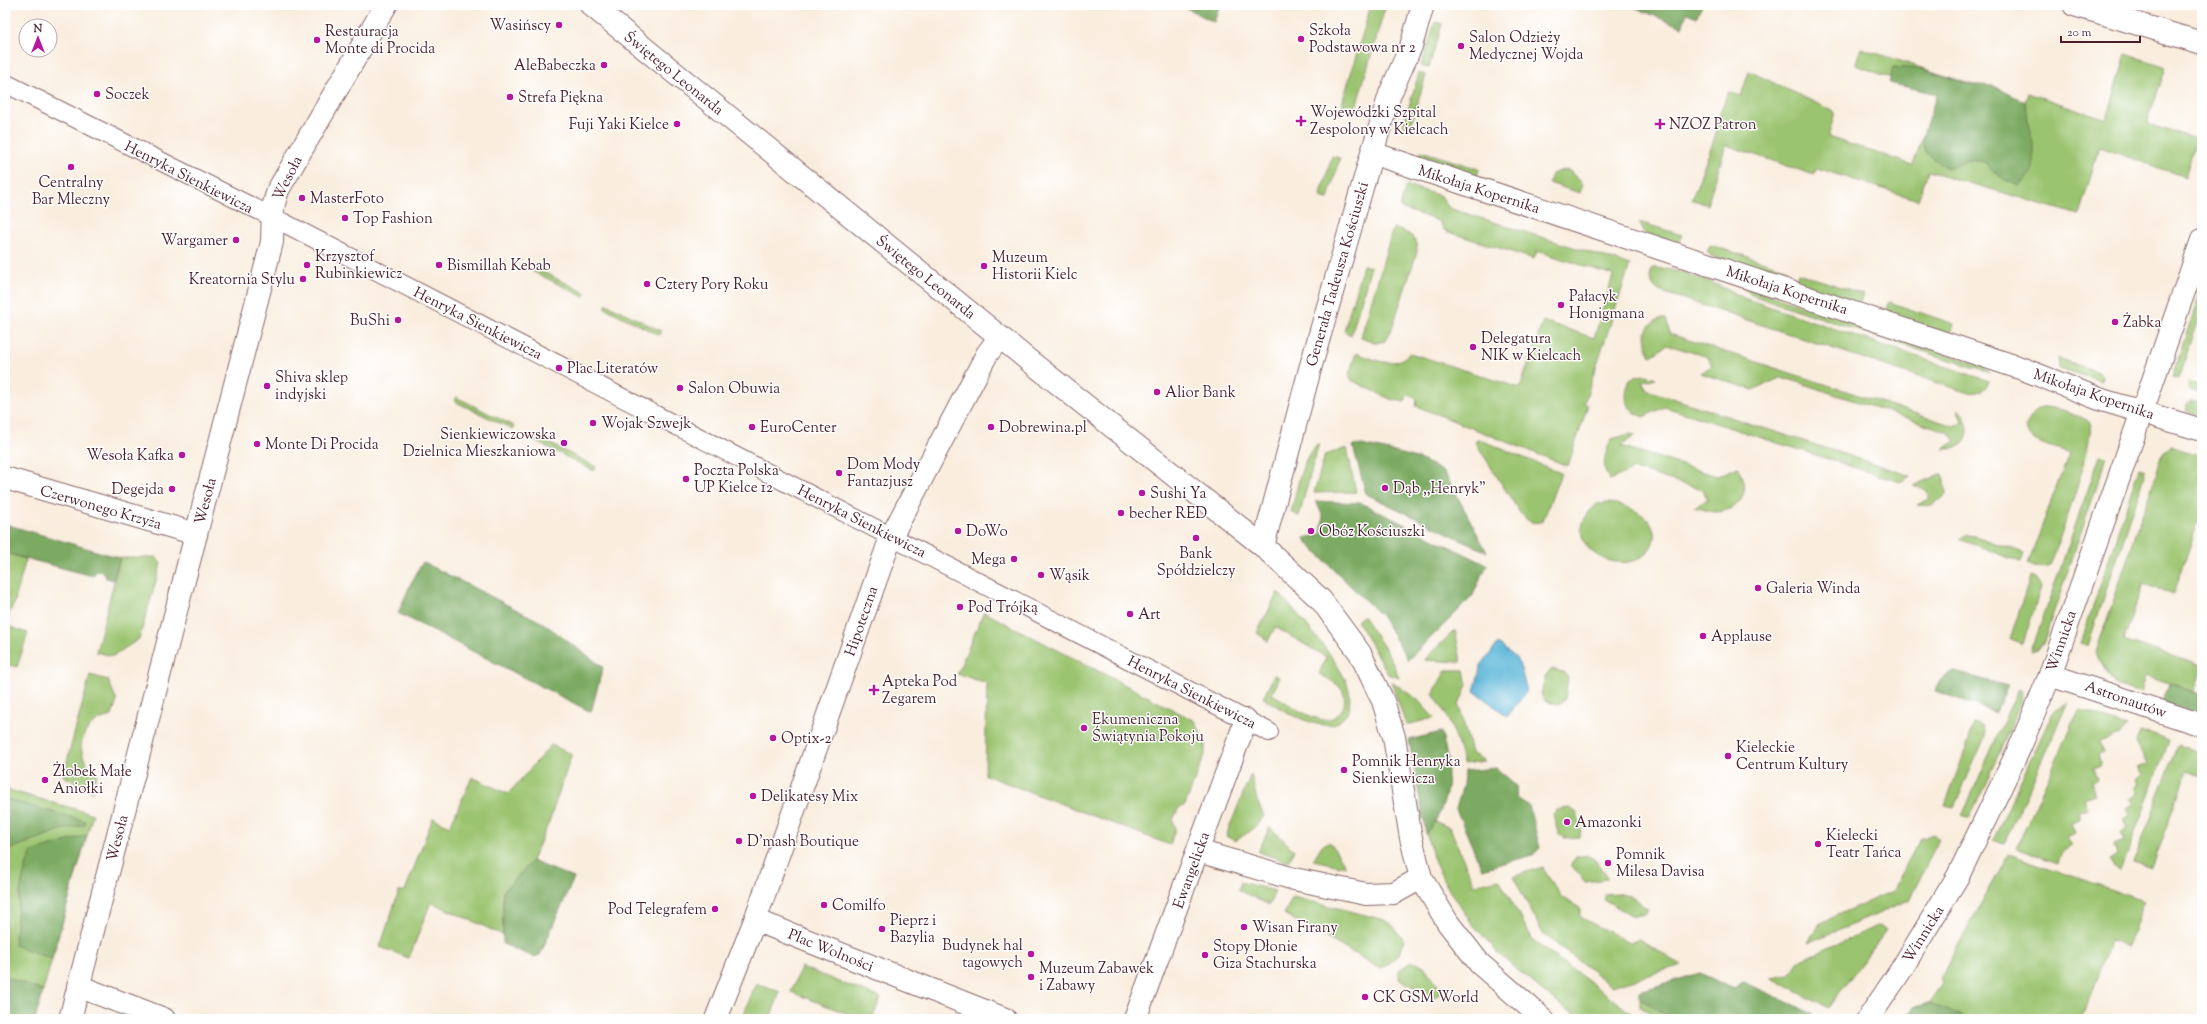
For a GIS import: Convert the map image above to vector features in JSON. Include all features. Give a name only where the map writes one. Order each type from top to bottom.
[{"type":"street","name":"Wesoła","points":[[70,1019],[272,242],[273,206],[278,190],[386,5]]},
{"type":"street","name":"Świętego Leonarda","points":[[591,5],[1000,337],[1263,546],[1297,576],[1331,612],[1360,653],[1383,701],[1394,737],[1411,838],[1421,878],[1448,923],[1480,964],[1543,1019]]},
{"type":"street","name":"Generała Tadeusza Kościuszki","points":[[1263,546],[1316,346],[1372,153],[1390,94],[1411,46],[1423,5]]},
{"type":"street","points":[[2074,5],[2202,43]]},
{"type":"street","name":"Henryka Sienkiewicza","points":[[5,83],[273,218],[1269,732]]},
{"type":"street","name":"Mikołaja Kopernika","points":[[1372,153],[2023,369],[2102,400],[2202,430]]},
{"type":"street","name":"Winnicka","points":[[1868,1019],[1899,973],[1958,876],[2020,747],[2050,674],[2202,240]]},
{"type":"street","name":"Hipoteczna","points":[[755,920],[891,537],[987,354],[1000,337]]},
{"type":"street","name":"Czerwonego Krzyża","points":[[5,478],[196,534]]},
{"type":"street","name":"Astronautów","points":[[2050,674],[2202,725]]},
{"type":"street","name":"Ewangelicka","points":[[1135,1019],[1246,720]]},
{"type":"street","points":[[1198,851],[1294,879],[1366,894],[1394,893],[1421,878]]},
{"type":"street","points":[[716,1019],[755,920]]},
{"type":"street","name":"Plac Wolności","points":[[755,920],[1005,1019]]},
{"type":"street","points":[[78,986],[164,1019]]},
{"type":"green space","points":[[1180,5],[1220,5],[1214,22]]},
{"type":"green space","points":[[1371,5],[1386,5],[1355,110],[1341,107]]},
{"type":"green space","points":[[1629,5],[1702,5],[1697,17],[1687,13],[1682,27]]},
{"type":"green space","points":[[1435,22],[1442,24],[1429,68],[1421,66]]},
{"type":"green space","points":[[1861,48],[2025,102],[2028,93],[2107,119],[2126,54],[2166,67],[2147,124],[2196,139],[2185,177],[2099,147],[2079,215],[1928,171],[1918,200],[1817,168],[1814,175],[1726,145],[1707,205],[1692,199],[1717,131],[1714,129],[1728,92],[1741,96],[1749,71],[1835,112],[1828,137],[1913,165],[1937,94],[1855,65]]},
{"type":"green space","points":[[1893,67],[1922,69],[1968,84],[1994,86],[2025,102],[2027,120],[2033,143],[2033,171],[2019,186],[2003,179],[1985,162],[1968,160],[1948,169],[1925,152],[1922,138],[1937,94],[1889,83]]},
{"type":"green space","points":[[1419,73],[1426,75],[1410,128],[1403,126]]},
{"type":"green space","points":[[1421,151],[1479,169],[1476,180],[1418,162]]},
{"type":"green space","points":[[1332,156],[1340,158],[1328,199],[1320,197]]},
{"type":"green space","points":[[1563,170],[1570,171],[1583,184],[1580,193],[1549,183],[1552,174]]},
{"type":"green space","points":[[1406,185],[1441,196],[1449,208],[1630,265],[1584,403],[1588,405],[1568,466],[1416,406],[1417,399],[1407,395],[1405,402],[1390,399],[1351,380],[1349,374],[1356,353],[1378,361],[1391,362],[1397,361],[1410,353],[1520,388],[1543,321],[1594,338],[1613,275],[1537,251],[1534,259],[1445,231],[1439,221],[1400,208]]},
{"type":"green space","points":[[1639,222],[1682,235],[1679,242],[1674,245],[1646,236]]},
{"type":"green space","points":[[1393,228],[1407,233],[1413,238],[1417,246],[1417,252],[1391,331],[1385,341],[1377,343],[1361,337]]},
{"type":"green space","points":[[1710,245],[1787,269],[1784,277],[1780,279],[1711,256],[1707,252]]},
{"type":"green space","points":[[1363,265],[1371,267],[1351,335],[1344,331]]},
{"type":"green space","points":[[533,267],[586,293],[584,297],[532,271]]},
{"type":"green space","points":[[1652,268],[1676,271],[1700,278],[1744,298],[1989,381],[1983,390],[1965,392],[1659,291],[1651,281]]},
{"type":"green space","points":[[1798,273],[1863,294],[1861,301],[1856,304],[1798,285],[1795,280]]},
{"type":"green space","points":[[1742,285],[1984,366],[1990,373],[1751,295]]},
{"type":"green space","points":[[2202,287],[2202,310],[2178,379],[2172,377]]},
{"type":"green space","points":[[1889,302],[1954,324],[1952,331],[1948,334],[1889,314],[1887,310]]},
{"type":"green space","points":[[607,304],[661,331],[659,335],[605,308]]},
{"type":"green space","points":[[1659,319],[1666,319],[1670,334],[1954,426],[1962,423],[1958,409],[1964,416],[1967,423],[1967,436],[1964,442],[1959,446],[1952,449],[1943,449],[1956,441],[1949,432],[1782,377],[1753,390],[1700,373],[1712,366],[1708,357],[1668,345],[1651,356],[1646,345],[1647,330],[1653,322]]},
{"type":"green space","points":[[2058,358],[2099,372],[2102,375],[2101,381],[2059,368]]},
{"type":"green space","points":[[1645,375],[1656,378],[1642,381],[1647,390],[1911,476],[1900,482],[1665,407],[1643,417],[1629,407],[1626,392],[1630,380],[1638,376]]},
{"type":"green space","points":[[2188,382],[2202,386],[2202,395],[2190,391]]},
{"type":"green space","points":[[456,397],[514,426],[512,429],[454,401]]},
{"type":"green space","points":[[2191,401],[2202,403],[2202,416],[2186,411],[2187,404]]},
{"type":"green space","points":[[2041,407],[2059,409],[2080,417],[2089,423],[2090,432],[2088,448],[2076,492],[2050,566],[2042,568],[2028,564],[2069,453],[2043,444],[2032,438],[2028,433],[2025,427],[2034,413]]},
{"type":"green space","points":[[1629,434],[1636,435],[1621,446],[1717,476],[1738,467],[1744,483],[1742,497],[1732,508],[1725,511],[1713,512],[1694,507],[1708,500],[1703,490],[1634,469],[1610,480],[1604,465],[1607,449],[1612,439]]},
{"type":"green space","points":[[537,437],[596,467],[594,471],[535,441]]},
{"type":"green space","points":[[1478,439],[1561,473],[1543,521],[1536,523],[1530,522],[1520,513],[1475,442]]},
{"type":"green space","points":[[1319,443],[1299,516],[1291,512],[1300,474],[1308,456]]},
{"type":"green space","points":[[1362,445],[1407,455],[1428,463],[1446,475],[1487,552],[1366,494],[1353,446]]},
{"type":"green space","points":[[2170,446],[2202,456],[2202,510],[2174,594],[2143,584],[2124,640],[2202,666],[2202,668],[2194,692],[2146,675],[2141,693],[2115,685],[2099,660],[2096,652],[2164,451]]},
{"type":"green space","points":[[1347,448],[1356,492],[1314,493],[1325,455]]},
{"type":"green space","points":[[2100,455],[2107,457],[2043,643],[2037,650],[2031,652]]},
{"type":"green space","points":[[2139,468],[2144,470],[2145,475],[2088,646],[2081,643]]},
{"type":"green space","points":[[1942,473],[1945,480],[1946,494],[1932,506],[1917,505],[1931,498],[1926,490],[1913,486]]},
{"type":"green space","points":[[1316,501],[1361,503],[1487,565],[1472,597],[1408,660],[1382,617],[1308,544],[1305,538],[1321,534],[1323,517]]},
{"type":"green space","points":[[1606,503],[1624,506],[1642,515],[1649,521],[1653,529],[1654,537],[1651,547],[1640,558],[1626,562],[1611,561],[1597,556],[1587,546],[1582,534],[1584,519],[1597,504]]},
{"type":"green space","points":[[5,524],[120,558],[113,580],[106,578],[104,573],[100,571],[95,572],[93,576],[5,553]]},
{"type":"green space","points":[[1967,535],[1975,536],[2024,553],[2021,562],[1959,539]]},
{"type":"green space","points":[[5,553],[26,559],[14,604],[7,618],[10,627],[28,633],[17,667],[5,664]]},
{"type":"green space","points":[[156,557],[161,564],[139,639],[113,656],[96,652],[120,558]]},
{"type":"green space","points":[[423,562],[543,623],[603,667],[591,712],[398,613],[411,583]]},
{"type":"green space","points":[[2030,577],[2035,579],[2041,587],[2023,644],[2010,639]]},
{"type":"green space","points":[[1278,592],[1324,646],[1346,681],[1350,696],[1350,703],[1348,710],[1341,720],[1331,724],[1320,724],[1307,721],[1263,698],[1274,675],[1280,678],[1272,694],[1301,712],[1313,717],[1325,720],[1336,716],[1340,712],[1345,702],[1340,687],[1319,674],[1326,657],[1275,627],[1268,641],[1257,633]]},
{"type":"green space","points":[[984,612],[1195,721],[1205,742],[1205,755],[1185,805],[1178,809],[1173,820],[1175,829],[1170,845],[985,775],[987,683],[957,674]]},
{"type":"green space","points":[[1363,616],[1388,653],[1399,678],[1388,674],[1357,621]]},
{"type":"green space","points":[[1455,630],[1461,662],[1424,660]]},
{"type":"green space","points":[[1552,669],[1563,672],[1568,678],[1565,699],[1559,704],[1546,702],[1541,695],[1545,677]]},
{"type":"green space","points":[[1446,670],[1464,670],[1467,686],[1459,704],[1471,753],[1485,761],[1463,764],[1452,728],[1433,694]]},
{"type":"green space","points":[[1955,672],[2008,686],[1996,712],[1935,691],[1944,676]]},
{"type":"green space","points":[[90,675],[108,680],[117,701],[112,716],[101,719],[92,725],[86,731],[82,739],[81,748],[83,757],[97,774],[93,792],[63,776]]},
{"type":"green space","points":[[1391,681],[1418,700],[1434,718],[1406,725]]},
{"type":"green space","points":[[2169,683],[2202,695],[2202,716],[2163,702]]},
{"type":"green space","points":[[2018,689],[2021,691],[2020,707],[1969,819],[1962,816]]},
{"type":"green space","points":[[2068,702],[2004,844],[1993,840],[2052,714],[2057,708]]},
{"type":"green space","points":[[2079,710],[2127,726],[2119,735],[2100,742],[2103,753],[2098,755],[2101,765],[2093,768],[2097,780],[2092,783],[2096,794],[2084,798],[2088,808],[2078,812],[2080,820],[2071,823],[2075,833],[2067,837],[2072,846],[2062,851],[2058,863],[2016,848]]},
{"type":"green space","points":[[1973,723],[1983,727],[1985,737],[1954,807],[1945,805],[1969,740]]},
{"type":"green space","points":[[2141,731],[2169,741],[2121,871],[2114,867],[2109,860],[2117,855],[2114,844],[2124,840],[2121,832],[2127,829],[2123,819],[2130,815],[2127,808],[2134,804],[2130,798],[2137,794],[2134,787],[2139,784],[2137,779],[2143,775],[2138,768],[2147,764],[2136,743]]},
{"type":"green space","points":[[1441,732],[1447,758],[1447,785],[1441,810],[1435,822],[1426,833],[1409,740]]},
{"type":"green space","points":[[551,745],[572,754],[549,822],[532,861],[503,892],[503,935],[431,902],[409,958],[380,947],[399,891],[405,891],[433,818],[450,826],[472,777],[508,794]]},
{"type":"green space","points":[[2178,745],[2202,753],[2202,776],[2187,771],[2151,868],[2134,862]]},
{"type":"green space","points":[[1496,768],[1516,785],[1517,798],[1529,806],[1540,848],[1533,855],[1482,869],[1456,809],[1463,785],[1464,771]]},
{"type":"green space","points":[[1251,774],[1257,801],[1264,816],[1255,828],[1235,841],[1226,836]]},
{"type":"green space","points":[[5,789],[93,814],[35,1019],[5,1019]]},
{"type":"green space","points":[[5,799],[85,821],[85,825],[61,830],[5,851]]},
{"type":"green space","points":[[1570,808],[1577,813],[1581,829],[1580,837],[1564,838],[1558,833],[1553,814],[1557,810]]},
{"type":"green space","points":[[1434,821],[1450,828],[1474,885],[1499,879],[1533,940],[1639,1019],[1586,1019],[1560,1005],[1503,958],[1473,925],[1449,890],[1435,863],[1426,833]]},
{"type":"green space","points":[[1270,827],[1294,850],[1288,862],[1258,852]]},
{"type":"green space","points":[[1933,834],[1939,839],[1909,901],[1808,943],[1818,924],[1892,891],[1920,839]]},
{"type":"green space","points":[[87,835],[52,959],[14,945],[21,885],[27,863],[32,852]]},
{"type":"green space","points":[[1331,843],[1346,867],[1313,860],[1322,845]]},
{"type":"green space","points":[[2009,854],[2144,901],[2128,946],[2110,941],[2082,1019],[1906,1019],[1914,1007],[1929,1004],[1942,982],[1940,978]]},
{"type":"green space","points":[[1587,855],[1594,859],[1607,876],[1607,879],[1585,882],[1571,865],[1576,857]]},
{"type":"green space","points":[[532,861],[574,878],[540,955],[533,957],[503,944],[503,892]]},
{"type":"green space","points":[[1543,867],[1561,897],[1580,908],[1580,917],[1630,943],[1639,939],[1682,965],[1612,986],[1543,934],[1513,876]]},
{"type":"green space","points":[[1241,882],[1275,891],[1269,905],[1238,890]]},
{"type":"green space","points":[[1617,893],[1633,897],[1648,909],[1645,914],[1633,916],[1603,899],[1605,894]]},
{"type":"green space","points":[[1293,897],[1389,921],[1404,940],[1400,954],[1381,969],[1284,914]]},
{"type":"green space","points":[[1880,925],[1886,930],[1828,1008],[1771,978],[1790,975],[1797,962]]},
{"type":"green space","points":[[1411,962],[1423,965],[1442,991],[1435,998],[1399,979],[1399,970]]},
{"type":"green space","points":[[801,967],[881,998],[872,1019],[861,1019],[791,992]]},
{"type":"green space","points":[[1700,973],[1734,989],[1744,982],[1813,1014],[1813,1019],[1673,1019],[1640,999],[1640,991]]},
{"type":"green space","points":[[5,976],[43,991],[35,1019],[5,1019]]},
{"type":"green space","points":[[756,983],[780,992],[770,1019],[742,1019]]},
{"type":"green space","points":[[1640,999],[1673,1019],[1661,1019],[1640,1007]]},
{"type":"green space","points":[[1929,1004],[1970,1018],[1906,1019],[1914,1007]]},
{"type":"water","points":[[1498,644],[1518,659],[1527,691],[1507,716],[1474,691],[1481,665]]},
{"type":"place","name":"Wasińscy","points":[[559,25]]},
{"type":"place","name":"Szkoła Podstawowa nr 2","points":[[1301,39]]},
{"type":"place","name":"Restauracja Monte di Procida","points":[[317,40]]},
{"type":"place","name":"Salon Odzieży Medycznej Wojda","points":[[1461,46]]},
{"type":"place","name":"AleBabeczka","points":[[604,65]]},
{"type":"place","name":"Soczek","points":[[97,94]]},
{"type":"place","name":"Strefa Piękna","points":[[510,97]]},
{"type":"place","name":"Wojewódzki Szpital Zespolony w Kielcach","points":[[1301,121]]},
{"type":"place","name":"Fuji Yaki Kielce","points":[[677,124]]},
{"type":"place","name":"NZOZ Patron","points":[[1660,124]]},
{"type":"place","name":"Centralny Bar Mleczny","points":[[71,167]]},
{"type":"place","name":"MasterFoto","points":[[302,198]]},
{"type":"place","name":"Top Fashion","points":[[345,218]]},
{"type":"place","name":"Wargamer","points":[[236,240]]},
{"type":"place","name":"Krzysztof Rubinkiewicz","points":[[307,265]]},
{"type":"place","name":"Bismillah Kebab","points":[[439,265]]},
{"type":"place","name":"Muzeum Historii Kielc","points":[[984,266]]},
{"type":"place","name":"Kreatornia Stylu","points":[[303,279]]},
{"type":"place","name":"Cztery Pory Roku","points":[[647,284]]},
{"type":"place","name":"Pałacyk Honigmana","points":[[1561,305]]},
{"type":"place","name":"BuShi","points":[[398,320]]},
{"type":"place","name":"Żabka","points":[[2115,322]]},
{"type":"place","name":"Delegatura NIK w Kielcach","points":[[1473,347]]},
{"type":"place","name":"Plac Literatów","points":[[559,368]]},
{"type":"place","name":"Shiva sklep indyjski","points":[[267,386]]},
{"type":"place","name":"Salon Obuwia","points":[[680,388]]},
{"type":"place","name":"Alior Bank","points":[[1157,392]]},
{"type":"place","name":"Wojak Szwejk","points":[[593,423]]},
{"type":"place","name":"EuroCenter","points":[[752,427]]},
{"type":"place","name":"Dobrewina.pl","points":[[991,427]]},
{"type":"place","name":"Sienkiewiczowska Dzielnica Mieszkaniowa","points":[[564,443]]},
{"type":"place","name":"Monte Di Procida","points":[[257,444]]},
{"type":"place","name":"Wesoła Kafka","points":[[182,455]]},
{"type":"place","name":"Dom Mody Fantazjusz","points":[[839,473]]},
{"type":"place","name":"Poczta Polska UP Kielce 12","points":[[686,479]]},
{"type":"place","name":"Dąb ,,Henryk\"","points":[[1385,488]]},
{"type":"place","name":"Degejda","points":[[172,489]]},
{"type":"place","name":"Sushi Ya","points":[[1142,493]]},
{"type":"place","name":"becher RED","points":[[1121,513]]},
{"type":"place","name":"DoWo","points":[[958,531]]},
{"type":"place","name":"Obóz Kościuszki","points":[[1311,531]]},
{"type":"place","name":"Bank Spółdzielczy","points":[[1196,538]]},
{"type":"place","name":"Mega","points":[[1014,559]]},
{"type":"place","name":"Wąsik","points":[[1041,575]]},
{"type":"place","name":"Galeria Winda","points":[[1758,588]]},
{"type":"place","name":"Pod Trójką","points":[[960,607]]},
{"type":"place","name":"Art","points":[[1130,614]]},
{"type":"place","name":"Applause","points":[[1703,636]]},
{"type":"place","name":"Apteka Pod Zegarem","points":[[874,690]]},
{"type":"place","name":"Ekumeniczna Świątynia Pokoju","points":[[1084,728]]},
{"type":"place","name":"Optix-2","points":[[773,738]]},
{"type":"place","name":"Kieleckie Centrum Kultury","points":[[1728,756]]},
{"type":"place","name":"Pomnik Henryka Sienkiewicza","points":[[1344,770]]},
{"type":"place","name":"Żłobek Małe Aniołki","points":[[45,780]]},
{"type":"place","name":"Delikatesy Mix","points":[[753,796]]},
{"type":"place","name":"Amazonki","points":[[1567,822]]},
{"type":"place","name":"D'mash Boutique","points":[[739,841]]},
{"type":"place","name":"Kielecki Teatr Tańca","points":[[1818,844]]},
{"type":"place","name":"Pomnik Milesa Davisa","points":[[1608,863]]},
{"type":"place","name":"Comilfo","points":[[824,905]]},
{"type":"place","name":"Pod Telegrafem","points":[[715,909]]},
{"type":"place","name":"Wisan Firany","points":[[1244,927]]},
{"type":"place","name":"Pieprz i Bazylia","points":[[882,929]]},
{"type":"place","name":"Budynek hal tagowych","points":[[1031,954]]},
{"type":"place","name":"Stopy Dłonie Giza Stachurska","points":[[1205,955]]},
{"type":"place","name":"Muzeum Zabawek i Zabawy","points":[[1031,977]]},
{"type":"place","name":"CK GSM World","points":[[1365,997]]}]
